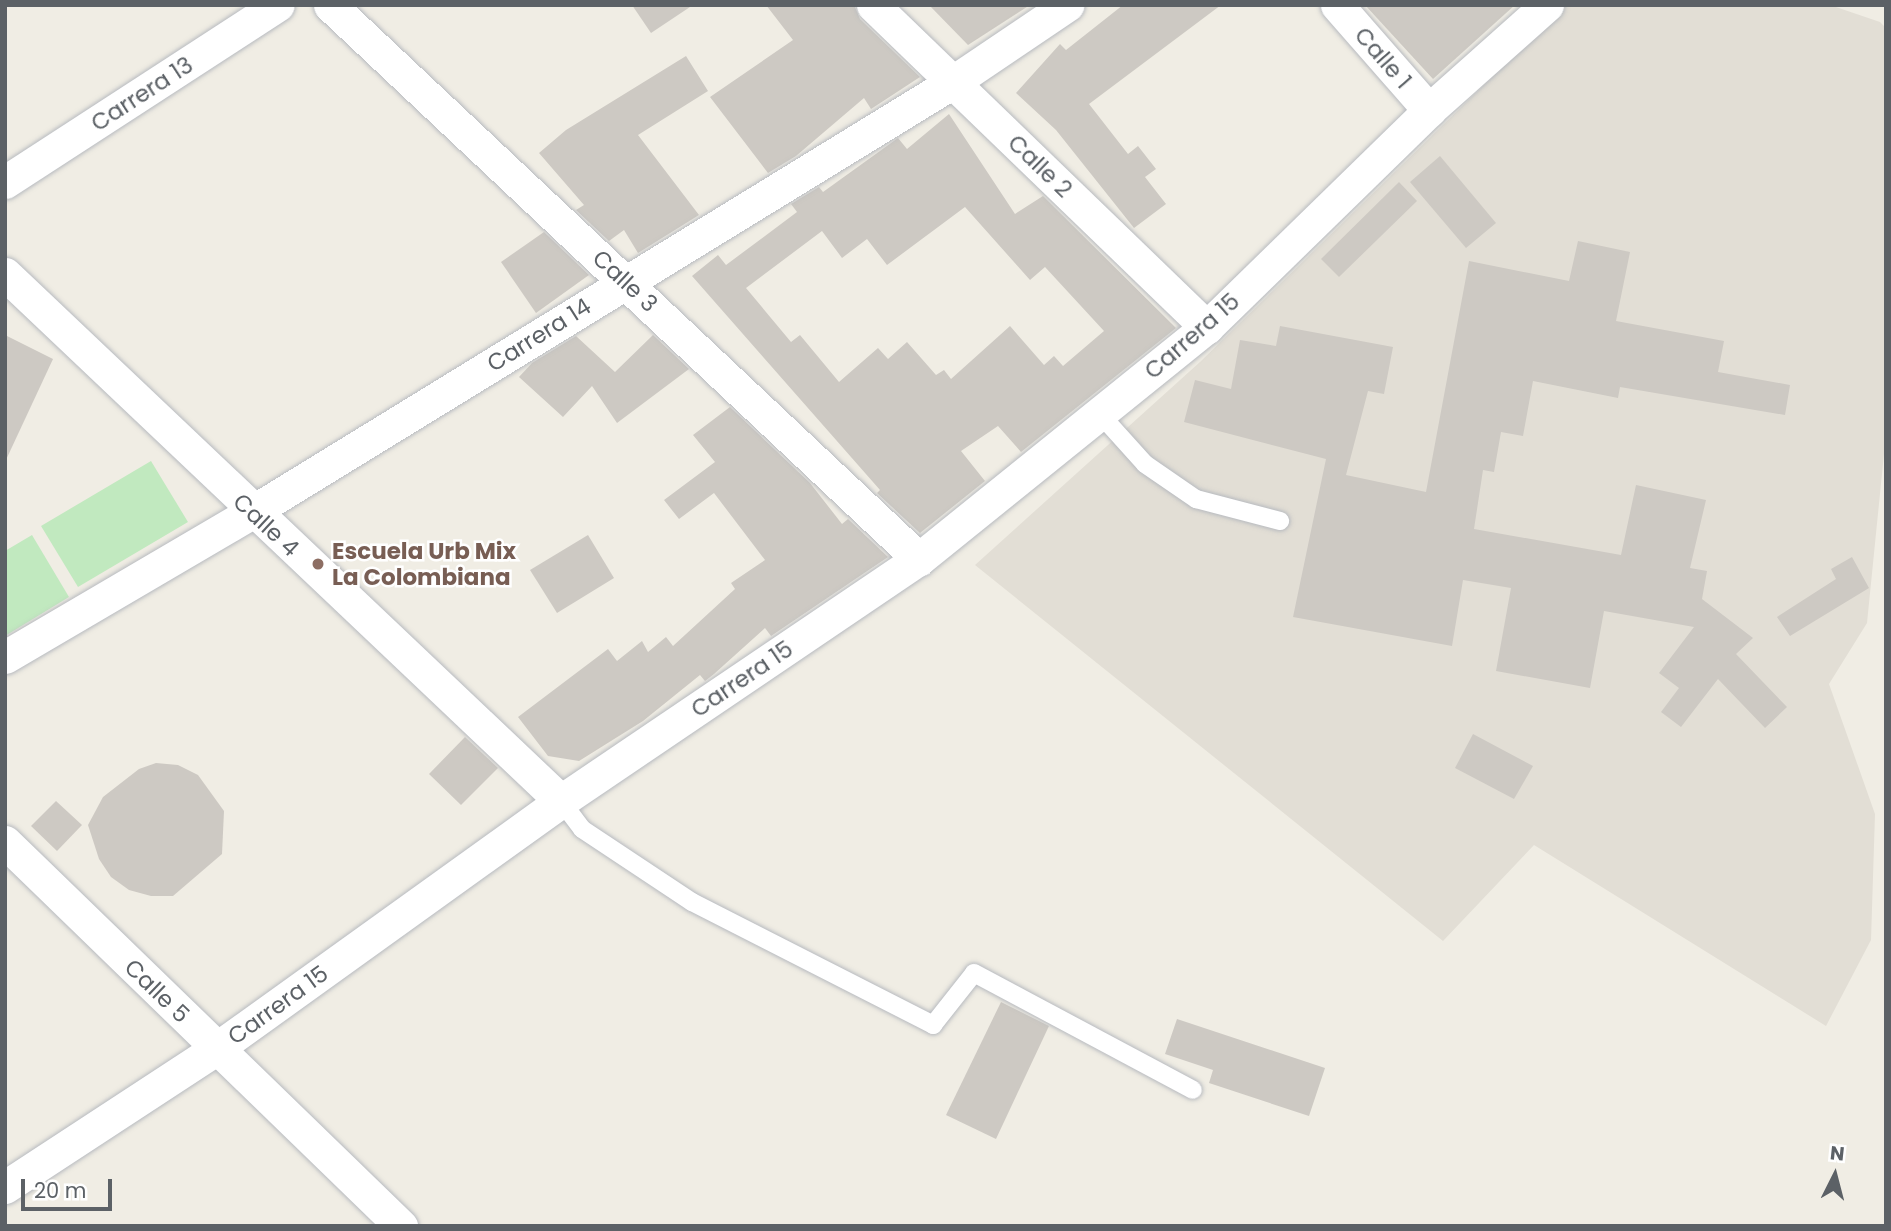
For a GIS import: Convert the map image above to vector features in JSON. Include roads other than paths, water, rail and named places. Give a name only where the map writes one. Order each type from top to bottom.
[{"type":"street","name":"Carrera 13","points":[[5,182],[278,5]]},
{"type":"street","name":"Calle 3","points":[[330,5],[919,559]]},
{"type":"street","name":"Calle 2","points":[[873,5],[1208,327]]},
{"type":"street","name":"Carrera 14","points":[[5,657],[252,512],[953,82],[1067,5]]},
{"type":"street","name":"Calle 1","points":[[1337,5],[1429,110]]},
{"type":"street","name":"Carrera 15","points":[[5,1187],[216,1049],[561,802],[919,559],[1208,327],[1429,110],[1546,5]]},
{"type":"street","name":"Calle 4","points":[[5,274],[252,512],[561,802]]},
{"type":"street","name":"Calle 5","points":[[5,842],[401,1226]]},
{"type":"lane","points":[[1100,414],[1145,464],[1196,499],[1280,521]]},
{"type":"lane","points":[[561,802],[582,829],[692,902],[933,1025],[974,973],[1193,1090]]},
{"type":"place","name":"Escuela Urb Mix La Colombiana","points":[[318,564]]}]
